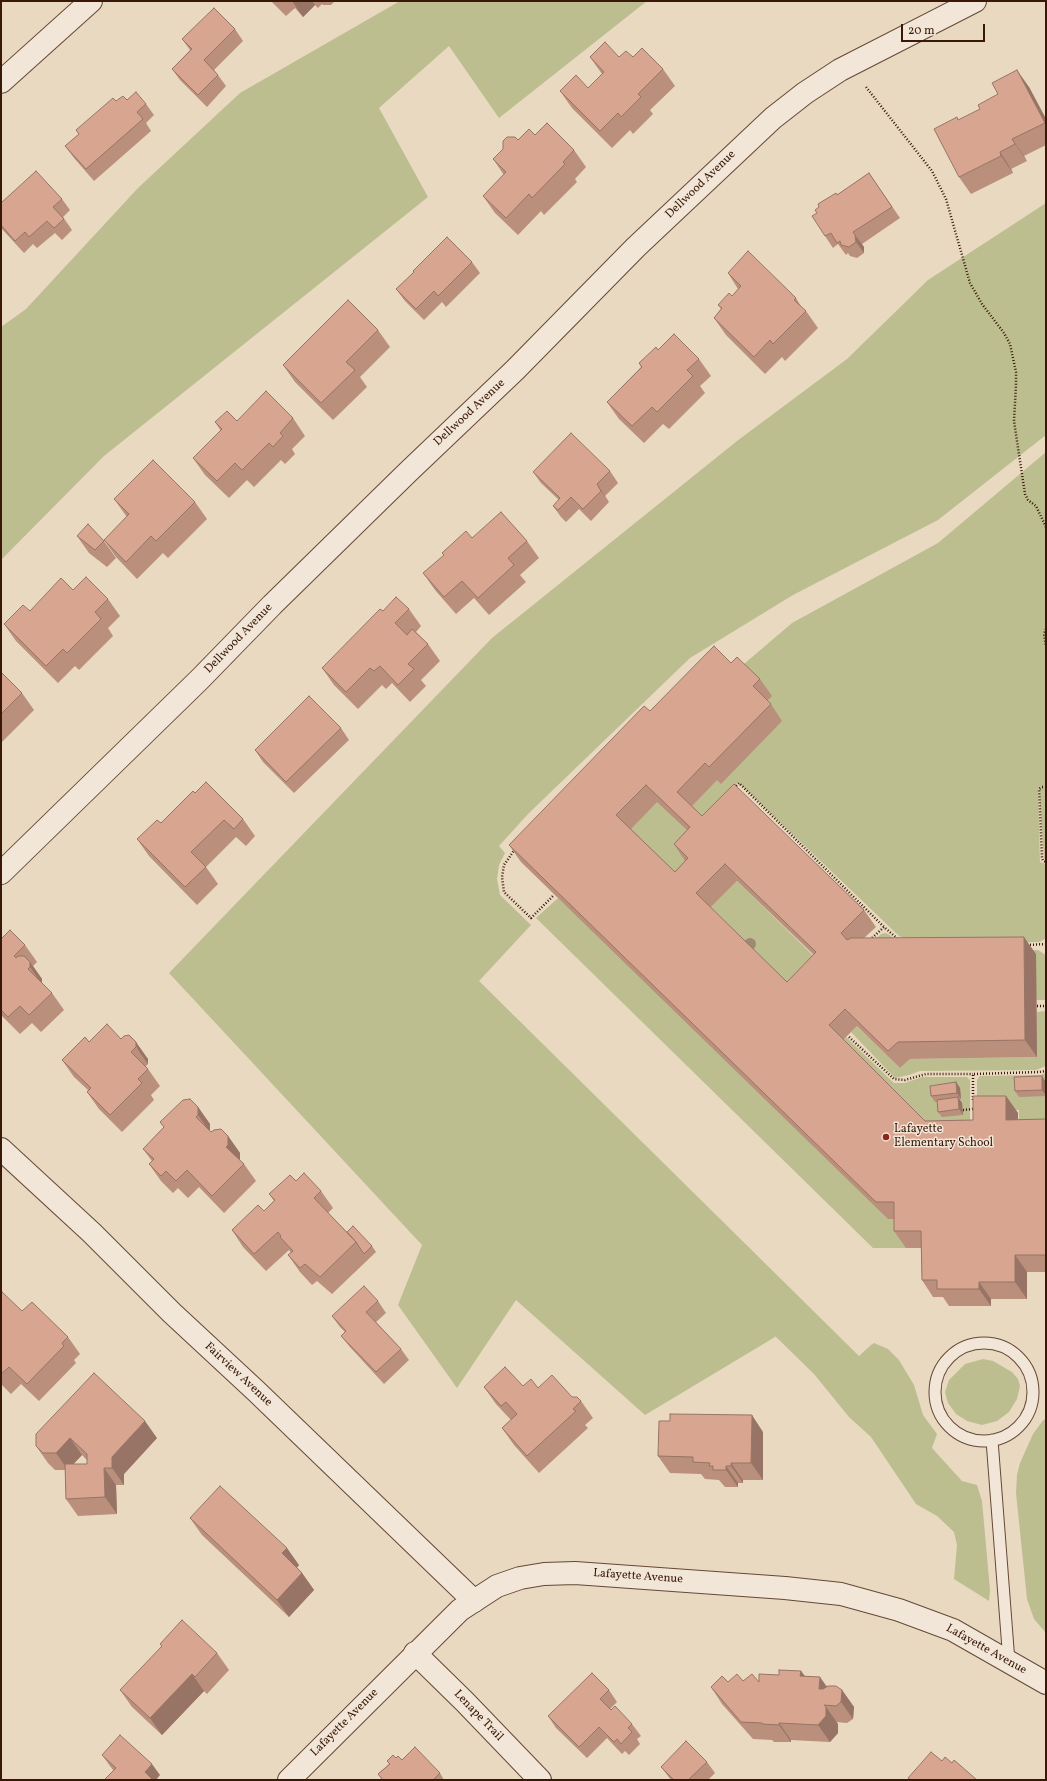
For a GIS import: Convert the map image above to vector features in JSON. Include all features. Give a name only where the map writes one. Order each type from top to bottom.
[{"type":"street","points":[[1,82],[91,1]]},
{"type":"street","name":"Dellwood Avenue","points":[[1,872],[200,679],[272,605],[408,472],[515,370],[636,247],[773,118],[805,93],[840,70],[975,1]]},
{"type":"street","name":"Fairview Avenue","points":[[1,1150],[92,1233],[172,1313],[256,1391],[474,1602]]},
{"type":"street","name":"Lafayette Avenue","points":[[289,1780],[415,1653],[460,1610],[497,1586],[520,1578],[544,1574],[575,1573],[785,1588],[841,1594],[899,1610],[953,1630],[1046,1683]]},
{"type":"street","name":"Lenape Trail","points":[[415,1653],[465,1702],[540,1780]]},
{"type":"lane","points":[[984,1342],[1000,1345],[1014,1353],[1025,1365],[1032,1380],[1033,1396],[1029,1412],[1023,1421],[1007,1435],[992,1440],[975,1440],[960,1435],[947,1425],[938,1411],[934,1395],[936,1379],[942,1364],[954,1352],[968,1345],[984,1342]]},
{"type":"lane","points":[[992,1440],[1009,1662]]},
{"type":"path","points":[[866,87],[932,171],[946,199],[970,283],[982,304],[1004,333],[1010,344],[1016,372],[1014,421],[1025,494],[1028,500],[1036,506],[1046,527]]},
{"type":"path","points":[[1046,629],[1044,634],[1046,646]]},
{"type":"path","points":[[733,788],[738,783],[884,927],[904,943]]},
{"type":"path","points":[[1046,787],[1042,787],[1040,789],[1042,858],[1043,861],[1046,862]]},
{"type":"path","points":[[516,848],[504,865],[502,877],[504,892],[531,918],[552,896]]},
{"type":"path","points":[[867,942],[884,927]]},
{"type":"path","points":[[1024,946],[1046,944]]},
{"type":"path","points":[[1037,1006],[1046,1006]]},
{"type":"path","points":[[849,1037],[894,1079],[905,1080],[926,1074],[1046,1071]]},
{"type":"path","points":[[973,1074],[973,1116]]},
{"type":"path","points":[[963,1110],[973,1109]]},
{"type":"green space","points":[[400,1],[647,1],[499,118],[449,46],[379,108],[428,197],[104,456],[1,560],[1,327],[26,309],[138,188],[240,93]]},
{"type":"green space","points":[[1046,203],[1046,435],[938,520],[793,595],[690,658],[528,814],[499,846],[505,853],[499,865],[497,879],[500,895],[531,925],[479,981],[859,1356],[874,1343],[888,1349],[899,1360],[914,1385],[923,1415],[937,1434],[932,1448],[962,1481],[977,1485],[982,1501],[990,1590],[989,1601],[954,1579],[957,1545],[954,1532],[937,1516],[916,1504],[871,1437],[849,1417],[814,1374],[775,1336],[645,1415],[516,1300],[457,1388],[398,1305],[422,1245],[169,973],[492,638],[737,441],[847,359],[928,280]]},
{"type":"green space","points":[[1046,452],[1046,860],[1044,859],[1038,789],[1040,862],[1046,864],[1045,939],[1039,942],[919,944],[899,936],[738,782],[703,821],[687,889],[628,832],[621,769],[792,623],[938,543]]},
{"type":"green space","points":[[737,881],[828,970],[799,999],[708,910]]},
{"type":"green space","points":[[558,898],[906,1219],[906,1248],[873,1248],[536,918]]},
{"type":"green space","points":[[885,933],[896,940],[925,950],[1038,950],[1046,955],[1046,1000],[1036,1000],[1036,954],[862,952],[881,934]]},
{"type":"green space","points":[[1046,1011],[1046,1066],[1036,1070],[920,1071],[895,1078],[851,1032],[857,1026],[900,1068],[910,1059],[1037,1057],[1037,1012]]},
{"type":"green space","points":[[846,1037],[894,1083],[905,1083],[922,1077],[967,1077],[970,1080],[970,1130],[937,1138],[841,1042]]},
{"type":"green space","points":[[1046,1073],[1046,1133],[1019,1133],[1019,1110],[985,1110],[977,1137],[977,1080],[980,1076],[1040,1075]]},
{"type":"green space","points":[[983,1359],[993,1361],[1012,1372],[1018,1379],[1020,1386],[1017,1399],[1009,1412],[997,1421],[982,1425],[967,1421],[956,1414],[948,1403],[945,1392],[949,1380],[965,1364]]},
{"type":"green space","points":[[1044,1419],[1046,1423],[1046,1633],[1034,1619],[1027,1599],[1016,1493],[1017,1475],[1020,1463],[1033,1434]]},
{"type":"building","points":[[214,8],[235,29],[204,60],[218,75],[198,95],[172,69],[192,49],[182,39]]},
{"type":"building","points":[[605,42],[619,57],[626,51],[633,57],[642,48],[663,69],[638,94],[641,97],[621,117],[618,113],[600,131],[560,91],[576,75],[588,88],[604,72],[590,57]]},
{"type":"building","points":[[1017,70],[1045,123],[1012,139],[1015,144],[1000,152],[1001,156],[959,177],[934,129],[957,117],[958,120],[980,109],[978,105],[998,94],[992,83]]},
{"type":"building","points":[[136,92],[146,104],[137,112],[143,119],[86,169],[65,146],[79,134],[76,130],[113,98],[116,101],[123,96],[127,100]]},
{"type":"building","points":[[547,123],[574,150],[563,162],[565,164],[532,198],[529,194],[506,218],[483,196],[506,172],[493,159],[503,149],[503,141],[507,137],[515,137],[518,140],[529,129],[535,135]]},
{"type":"building","points":[[36,171],[62,199],[53,207],[64,219],[54,228],[47,221],[29,237],[25,232],[15,241],[1,225],[1,203]]},
{"type":"building","points":[[869,173],[892,207],[853,232],[856,242],[849,247],[841,245],[840,241],[837,243],[831,233],[825,236],[812,216],[817,213],[815,210],[819,207],[818,204],[836,193],[837,195]]},
{"type":"building","points":[[447,237],[472,262],[438,296],[434,291],[416,309],[396,289]]},
{"type":"building","points":[[748,251],[796,298],[794,300],[806,311],[773,344],[770,340],[754,357],[714,318],[722,308],[718,305],[729,293],[732,296],[741,286],[728,273]]},
{"type":"building","points":[[348,300],[378,330],[346,362],[355,370],[321,403],[283,365]]},
{"type":"building","points":[[674,334],[699,359],[687,370],[693,376],[657,412],[652,407],[632,426],[607,402],[642,367],[639,363],[656,347],[658,350]]},
{"type":"building","points":[[266,391],[293,418],[280,433],[283,436],[273,447],[269,443],[242,470],[235,463],[217,481],[193,458],[222,429],[215,422],[227,411],[237,421]]},
{"type":"building","points":[[571,433],[610,471],[597,484],[601,491],[583,509],[571,497],[558,510],[553,506],[560,498],[533,472]]},
{"type":"building","points":[[153,460],[195,502],[156,541],[151,536],[126,562],[104,540],[129,514],[114,499]]},
{"type":"building","points":[[501,512],[527,541],[508,558],[514,565],[478,598],[462,581],[444,597],[423,573],[444,555],[442,553],[466,531],[472,538]]},
{"type":"building","points":[[88,524],[104,541],[95,550],[77,536]]},
{"type":"building","points":[[86,577],[108,599],[95,612],[101,619],[67,653],[63,649],[46,666],[4,624],[23,605],[30,611],[61,578],[73,590]]},
{"type":"building","points":[[396,597],[409,609],[395,623],[407,635],[412,629],[428,644],[408,664],[414,669],[398,685],[380,666],[374,671],[370,668],[346,692],[322,668],[380,609],[383,611]]},
{"type":"building","points":[[714,646],[731,663],[737,657],[760,679],[753,686],[771,704],[709,767],[705,763],[677,792],[702,816],[734,784],[864,910],[841,933],[847,940],[851,938],[1024,937],[1025,1040],[898,1042],[888,1051],[845,1009],[829,1025],[925,1121],[973,1120],[973,1096],[1006,1096],[1006,1120],[1046,1119],[1046,1255],[1015,1255],[1015,1282],[979,1282],[979,1289],[937,1289],[937,1280],[922,1280],[921,1231],[894,1231],[894,1202],[876,1202],[509,845],[644,706],[650,711]],"holes":[[[646,785],[690,827],[674,844],[688,858],[675,872],[616,815]],[[725,864],[816,952],[787,982],[696,893]]]},
{"type":"building","points":[[1,672],[22,693],[1,714]]},
{"type":"building","points":[[309,696],[341,728],[286,782],[255,750]]},
{"type":"building","points":[[206,782],[243,819],[234,829],[224,820],[191,852],[206,867],[185,887],[137,839],[157,820],[161,823],[193,791],[195,793]]},
{"type":"building","points":[[10,930],[25,945],[14,956],[16,958],[18,956],[24,956],[30,962],[30,967],[28,969],[52,993],[29,1015],[20,1006],[8,1017],[1,1010],[1,939]]},
{"type":"building","points":[[107,1024],[121,1039],[124,1036],[129,1035],[136,1042],[136,1047],[131,1052],[148,1069],[138,1079],[142,1083],[110,1115],[87,1092],[91,1088],[62,1060],[85,1037],[89,1042]]},
{"type":"building","points":[[1042,1076],[1042,1090],[1015,1091],[1014,1077]]},
{"type":"building","points":[[956,1082],[957,1093],[931,1096],[930,1086]]},
{"type":"building","points":[[958,1097],[959,1109],[938,1112],[937,1100]]},
{"type":"building","points":[[190,1099],[198,1107],[198,1115],[196,1117],[211,1132],[221,1129],[228,1136],[228,1145],[226,1147],[244,1164],[212,1196],[187,1170],[176,1181],[166,1171],[161,1176],[149,1164],[154,1159],[143,1149],[164,1127],[160,1122],[183,1100]]},
{"type":"building","points":[[304,1173],[321,1191],[314,1198],[356,1242],[320,1277],[305,1264],[300,1268],[288,1255],[293,1251],[280,1237],[281,1236],[278,1232],[254,1254],[232,1230],[258,1205],[264,1211],[275,1200],[269,1194],[290,1175],[296,1181]]},
{"type":"building","points":[[353,1226],[372,1246],[364,1254],[347,1232]]},
{"type":"building","points":[[364,1286],[378,1301],[366,1312],[401,1349],[376,1372],[341,1336],[346,1331],[332,1316]]},
{"type":"building","points":[[2,1292],[22,1311],[32,1302],[68,1337],[62,1343],[64,1346],[27,1384],[9,1367],[1,1374]]},
{"type":"building","points":[[505,1367],[523,1386],[531,1379],[538,1388],[552,1375],[572,1397],[577,1397],[581,1401],[573,1409],[576,1411],[527,1456],[502,1428],[517,1414],[506,1402],[501,1406],[484,1387]]},
{"type":"building","points":[[94,1373],[145,1421],[112,1457],[112,1468],[104,1468],[105,1497],[66,1499],[65,1464],[87,1464],[87,1454],[70,1438],[56,1453],[43,1453],[36,1446],[36,1434]]},
{"type":"building","points":[[670,1414],[752,1415],[751,1463],[731,1463],[731,1466],[726,1466],[726,1470],[713,1470],[713,1466],[709,1466],[710,1463],[693,1462],[693,1457],[658,1456],[659,1421],[670,1421]]},
{"type":"building","points":[[220,1486],[287,1548],[282,1553],[302,1573],[277,1600],[190,1518]]},
{"type":"building","points":[[182,1620],[217,1653],[195,1677],[192,1674],[150,1718],[120,1690],[162,1646],[160,1644]]},
{"type":"building","points":[[779,1670],[801,1671],[800,1676],[820,1677],[819,1689],[823,1689],[828,1686],[836,1686],[842,1690],[841,1702],[836,1706],[824,1705],[826,1707],[826,1716],[818,1725],[779,1723],[779,1725],[741,1722],[711,1687],[722,1676],[728,1682],[737,1674],[743,1681],[752,1674],[759,1682],[759,1674],[779,1675]]},
{"type":"building","points":[[592,1673],[609,1690],[600,1699],[611,1710],[615,1706],[632,1724],[628,1728],[632,1732],[621,1744],[617,1739],[614,1742],[599,1727],[579,1747],[548,1716]]},
{"type":"building","points":[[120,1735],[152,1764],[145,1772],[153,1780],[104,1780],[116,1768],[102,1755]]},
{"type":"building","points":[[686,1741],[707,1762],[688,1780],[674,1780],[661,1767]]},
{"type":"building","points":[[415,1747],[440,1773],[433,1780],[383,1780],[378,1774],[390,1764],[387,1761],[393,1755],[396,1758],[398,1756],[402,1760]]},
{"type":"building","points":[[931,1752],[942,1761],[945,1757],[952,1763],[954,1760],[977,1780],[911,1780],[908,1778]]},
{"type":"place","name":"Lafayette Elementary School","points":[[886,1137]]}]
